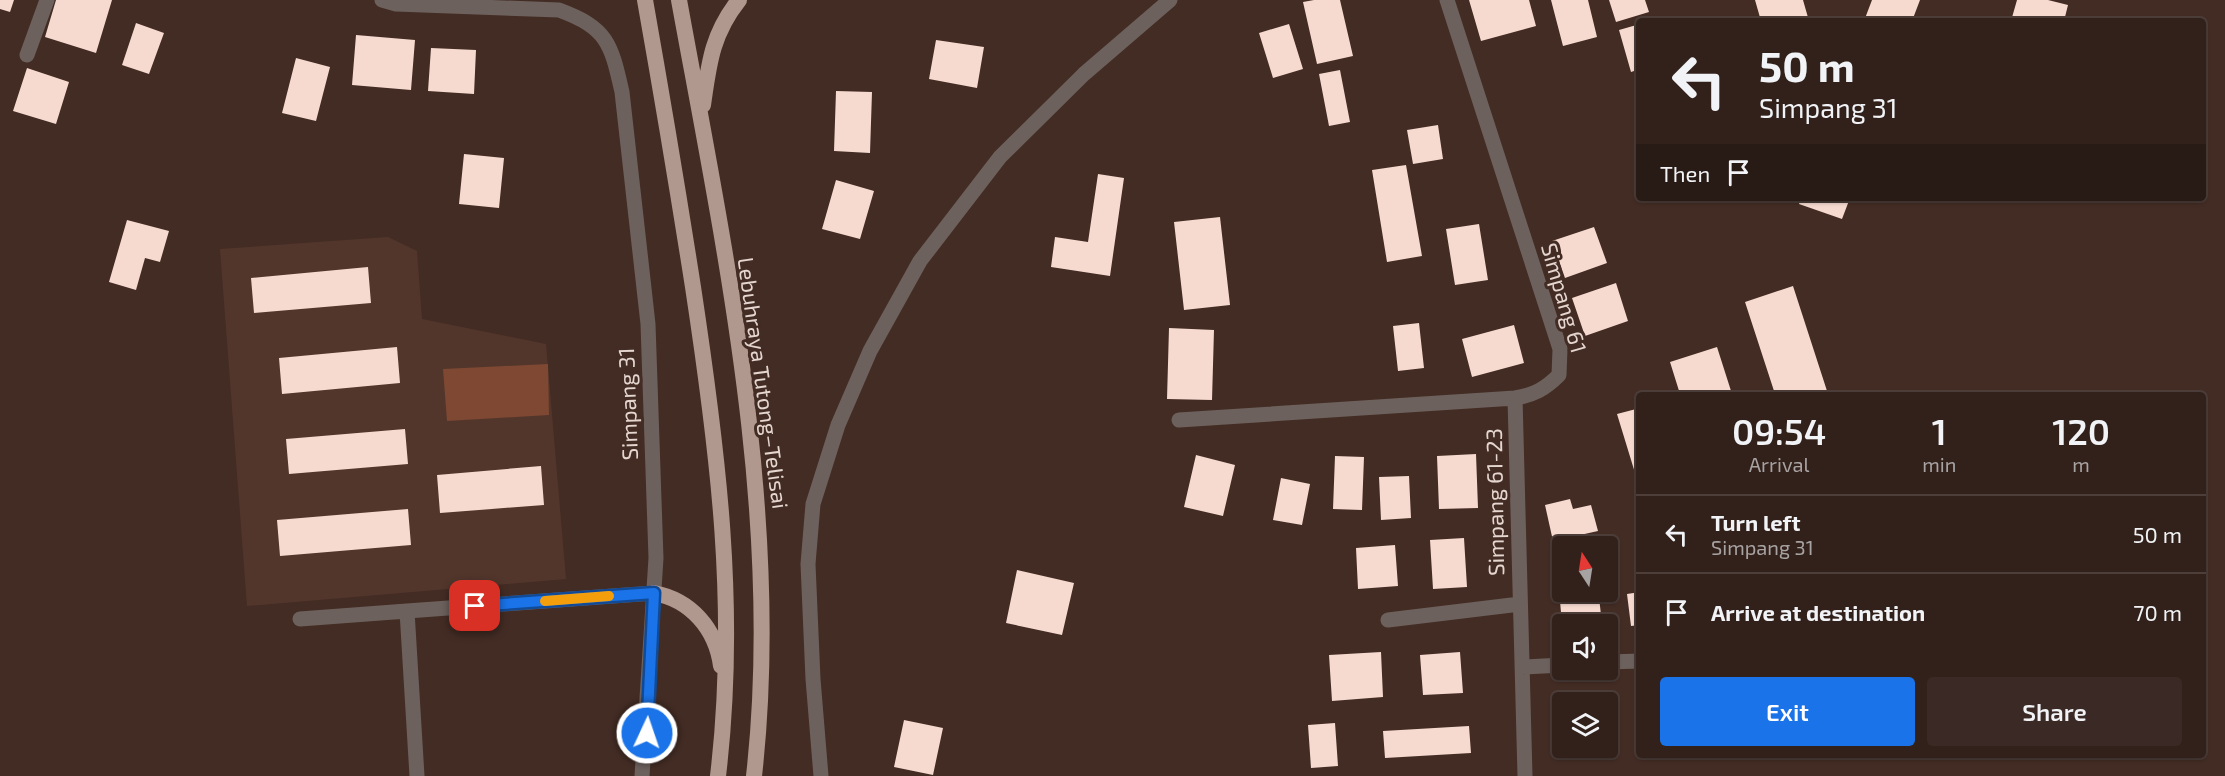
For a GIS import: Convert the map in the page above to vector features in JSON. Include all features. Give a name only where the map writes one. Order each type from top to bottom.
[{"type":"highway","points":[[645,0],[699,328],[724,533],[728,638],[723,733],[718,776]]},
{"type":"highway","name":"Lebuhraya Tutong–Telisai","points":[[679,0],[701,120],[746,401],[759,531],[764,636],[754,776]]},
{"type":"highway","points":[[701,120],[712,49],[719,27],[739,0]]},
{"type":"highway","points":[[654,593],[668,596],[691,611],[707,625],[714,638],[721,666],[723,733]]},
{"type":"street","points":[[27,54],[47,0]]},
{"type":"street","name":"Simpang 31","points":[[382,0],[396,4],[560,10],[582,18],[602,33],[615,59],[622,92],[648,324],[656,558],[647,733],[642,776]]},
{"type":"street","points":[[821,776],[813,680],[808,564],[813,504],[838,425],[870,351],[920,261],[1000,157],[1084,74],[1170,0]]},
{"type":"street","name":"Simpang 61","points":[[1179,420],[1515,398],[1533,395],[1546,388],[1559,375],[1560,349],[1447,0]]},
{"type":"street","name":"Simpang 61-23","points":[[1515,398],[1525,776]]},
{"type":"street","points":[[300,619],[654,593]]},
{"type":"street","name":"Simpang 61-23","points":[[1388,620],[1520,604]]},
{"type":"street","points":[[407,611],[417,776]]},
{"type":"street","points":[[1618,662],[1636,661]]},
{"type":"street","points":[[1522,667],[1552,666]]},
{"type":"shaded area","points":[[388,237],[417,251],[422,319],[546,344],[566,579],[247,606],[220,249]]},
{"type":"shaded area","points":[[548,364],[549,415],[447,421],[443,369]]},
{"type":"building","points":[[0,0],[14,0],[10,12],[0,9]]},
{"type":"building","points":[[56,0],[112,0],[96,53],[45,37]]},
{"type":"building","points":[[1340,0],[1353,56],[1317,64],[1303,2]]},
{"type":"building","points":[[1469,0],[1529,0],[1536,26],[1481,41]]},
{"type":"building","points":[[1551,0],[1588,0],[1597,37],[1563,46]]},
{"type":"building","points":[[1609,0],[1645,0],[1649,12],[1616,22]]},
{"type":"building","points":[[1755,0],[1803,0],[1808,18],[1760,18]]},
{"type":"building","points":[[1872,0],[1920,0],[1913,18],[1865,18]]},
{"type":"building","points":[[2017,0],[2048,0],[2068,5],[2065,18],[2012,18]]},
{"type":"building","points":[[136,23],[164,33],[149,74],[122,65]]},
{"type":"building","points":[[1289,24],[1303,69],[1273,78],[1259,33]]},
{"type":"building","points":[[1636,25],[1636,70],[1631,72],[1619,30]]},
{"type":"building","points":[[356,35],[415,40],[411,90],[352,85]]},
{"type":"building","points":[[936,40],[984,47],[977,88],[929,79]]},
{"type":"building","points":[[431,48],[476,50],[474,94],[428,91]]},
{"type":"building","points":[[296,58],[330,67],[316,121],[282,113]]},
{"type":"building","points":[[27,68],[69,82],[56,124],[13,111]]},
{"type":"building","points":[[1340,70],[1350,122],[1329,126],[1319,74]]},
{"type":"building","points":[[836,91],[872,92],[870,153],[834,151]]},
{"type":"building","points":[[1438,125],[1443,159],[1413,164],[1407,130]]},
{"type":"building","points":[[464,154],[504,158],[499,208],[459,204]]},
{"type":"building","points":[[1406,165],[1422,256],[1387,262],[1372,170]]},
{"type":"building","points":[[1098,174],[1124,178],[1110,276],[1051,267],[1055,237],[1088,242]]},
{"type":"building","points":[[836,180],[874,191],[860,239],[822,229]]},
{"type":"building","points":[[1800,201],[1849,201],[1842,219],[1799,204]]},
{"type":"building","points":[[1220,217],[1230,305],[1184,310],[1174,222]]},
{"type":"building","points":[[127,220],[169,231],[160,262],[145,258],[136,290],[109,282]]},
{"type":"building","points":[[1479,224],[1488,280],[1455,285],[1446,229]]},
{"type":"building","points":[[1594,227],[1607,263],[1565,278],[1552,241]]},
{"type":"building","points":[[368,267],[371,303],[254,313],[251,278]]},
{"type":"building","points":[[1616,283],[1628,321],[1585,336],[1572,298]]},
{"type":"building","points":[[1793,286],[1827,392],[1774,392],[1745,302]]},
{"type":"building","points":[[1419,323],[1424,368],[1398,371],[1393,326]]},
{"type":"building","points":[[1514,325],[1524,363],[1472,377],[1462,339]]},
{"type":"building","points":[[1169,328],[1214,330],[1212,400],[1167,399]]},
{"type":"building","points":[[397,347],[400,383],[282,394],[279,358]]},
{"type":"building","points":[[1717,347],[1731,392],[1679,392],[1670,362]]},
{"type":"building","points":[[1636,409],[1636,476],[1617,414]]},
{"type":"building","points":[[405,429],[408,464],[289,474],[286,439]]},
{"type":"building","points":[[1476,454],[1478,508],[1439,509],[1437,456]]},
{"type":"building","points":[[1196,455],[1235,465],[1223,516],[1184,507]]},
{"type":"building","points":[[1335,456],[1364,457],[1362,510],[1333,509]]},
{"type":"building","points":[[541,466],[544,505],[440,513],[437,475]]},
{"type":"building","points":[[1409,476],[1411,518],[1381,520],[1379,477]]},
{"type":"building","points":[[1281,478],[1310,484],[1302,525],[1273,520]]},
{"type":"building","points":[[1570,499],[1573,509],[1591,505],[1598,531],[1576,536],[1552,536],[1545,505]]},
{"type":"building","points":[[408,509],[411,545],[280,556],[277,520]]},
{"type":"building","points":[[1464,538],[1467,587],[1433,589],[1430,540]]},
{"type":"building","points":[[1395,545],[1398,586],[1358,589],[1356,548]]},
{"type":"building","points":[[1017,570],[1074,583],[1062,635],[1006,623]]},
{"type":"building","points":[[1636,593],[1636,625],[1631,626],[1627,594]]},
{"type":"building","points":[[1560,602],[1600,602],[1601,614],[1561,614]]},
{"type":"building","points":[[1381,652],[1383,697],[1332,701],[1329,655]]},
{"type":"building","points":[[1460,652],[1463,693],[1423,695],[1420,655]]},
{"type":"building","points":[[904,720],[943,728],[933,775],[894,767]]},
{"type":"building","points":[[1335,723],[1338,766],[1311,768],[1308,725]]},
{"type":"building","points":[[1469,726],[1471,753],[1385,758],[1383,731]]},
{"type":"slow traffic","points":[[545,601],[609,596]]},
{"type":"route","points":[[475,606],[654,593],[647,733]]}]
